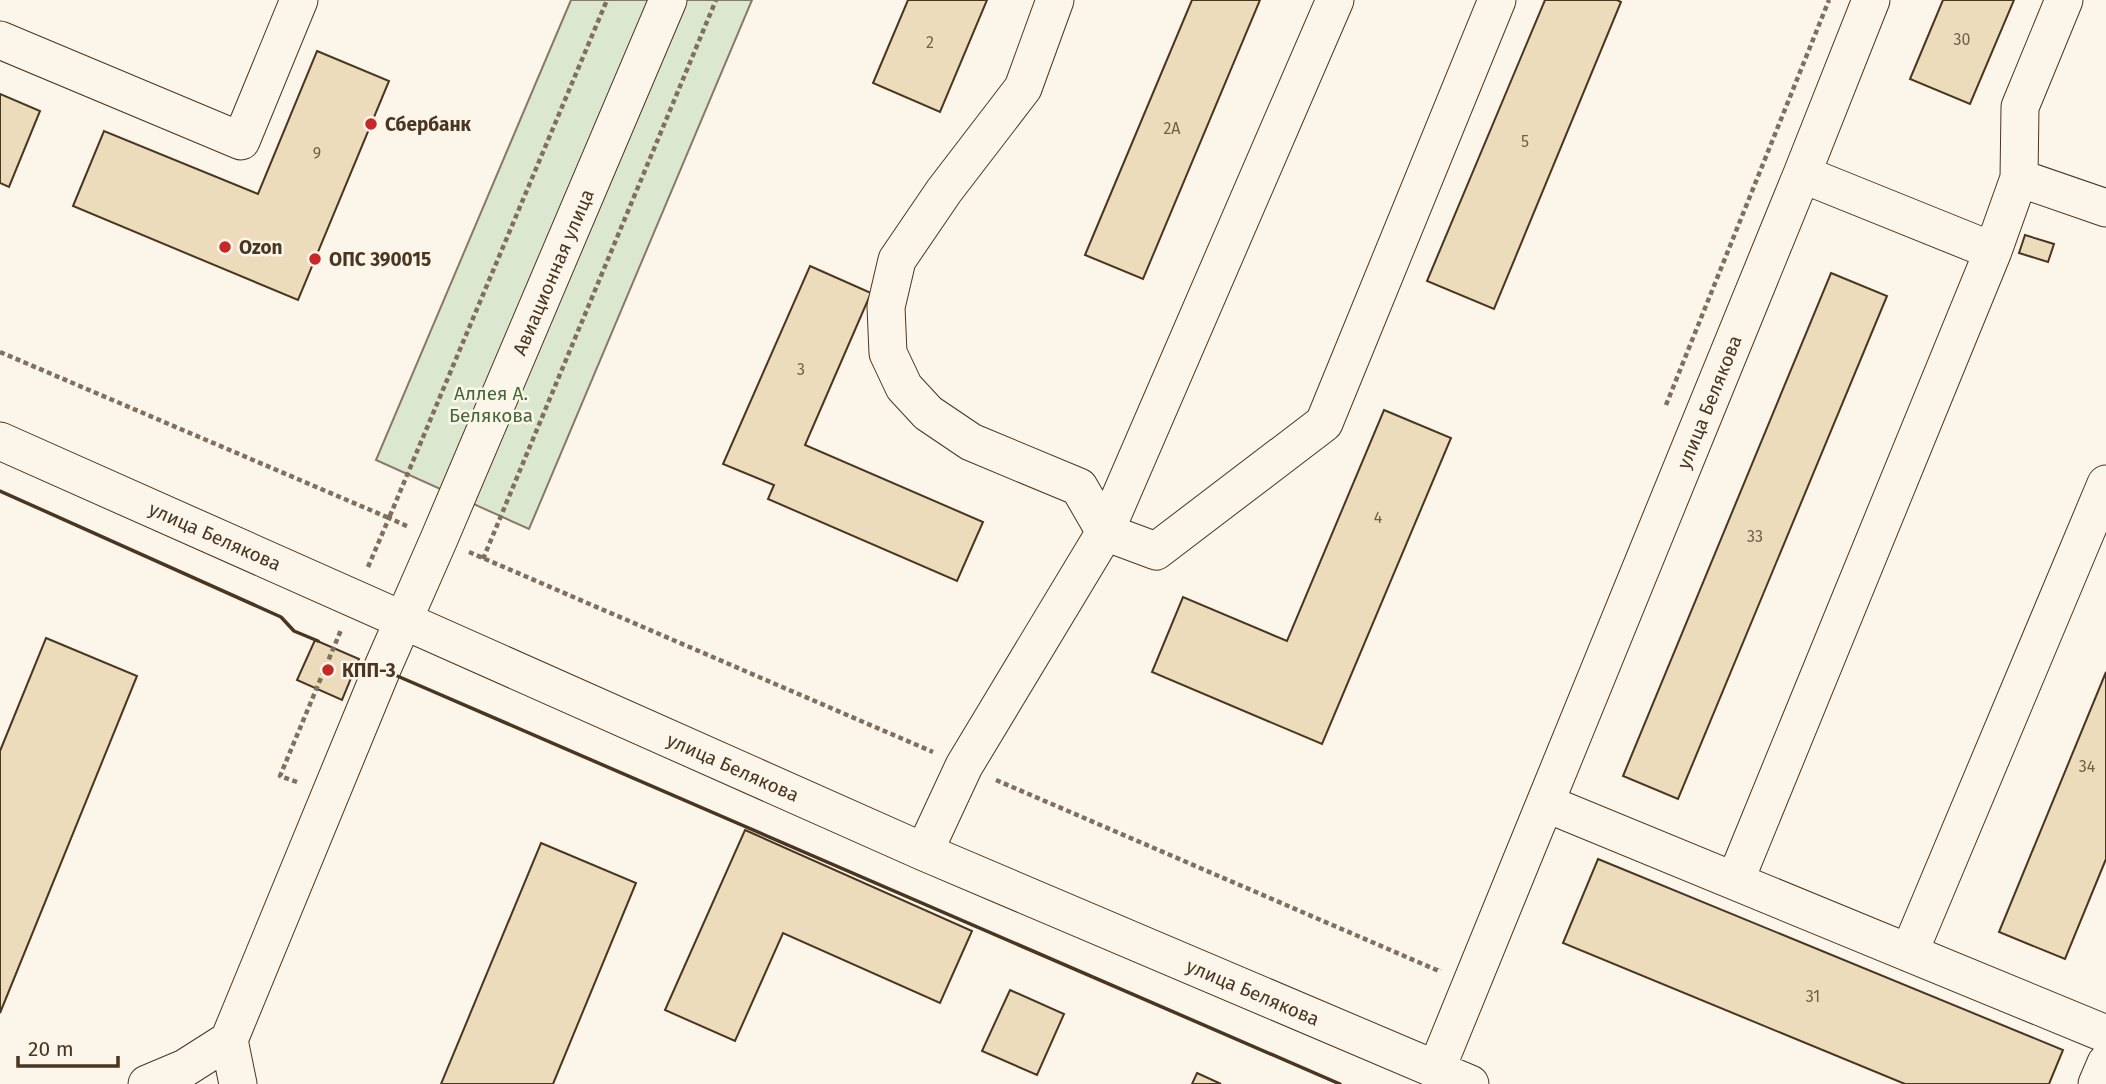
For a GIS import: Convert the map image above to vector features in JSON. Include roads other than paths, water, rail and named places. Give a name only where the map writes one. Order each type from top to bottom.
[{"type":"street","points":[[0,40],[241,141],[299,0]]},
{"type":"street","name":"Авиационная улица","points":[[229,1040],[403,620],[668,0]]},
{"type":"street","points":[[1055,0],[1023,88],[944,191],[897,260],[886,307],[888,353],[904,387],[928,413],[971,442],[1079,487],[1105,532],[1156,551],[1324,424],[1497,0]]},
{"type":"street","points":[[924,852],[964,766],[1105,532],[1335,0]]},
{"type":"street","name":"улица Белякова","points":[[1436,1070],[1871,0]]},
{"type":"street","points":[[1735,881],[1993,251],[2020,178],[2020,107],[2064,0]]},
{"type":"street","points":[[1802,174],[1993,251]]},
{"type":"street","points":[[2020,178],[2106,208]]},
{"type":"street","name":"улица Белякова","points":[[0,441],[924,852],[1470,1084]]},
{"type":"street","points":[[1909,953],[2106,484]]},
{"type":"street","points":[[1545,803],[2106,1034]]},
{"type":"street","points":[[151,1084],[185,1068],[229,1040],[238,1084]]},
{"type":"street","points":[[2097,1084],[2106,1063]]},
{"type":"place","name":"Сбербанк","points":[[371,124]]},
{"type":"place","name":"Ozon","points":[[225,247]]},
{"type":"place","name":"ОПС 390015","points":[[315,259]]},
{"type":"place","name":"КПП-3","points":[[328,670]]},
{"type":"park label","name":"Аллея А. Белякова","points":[[491,404]]}]
